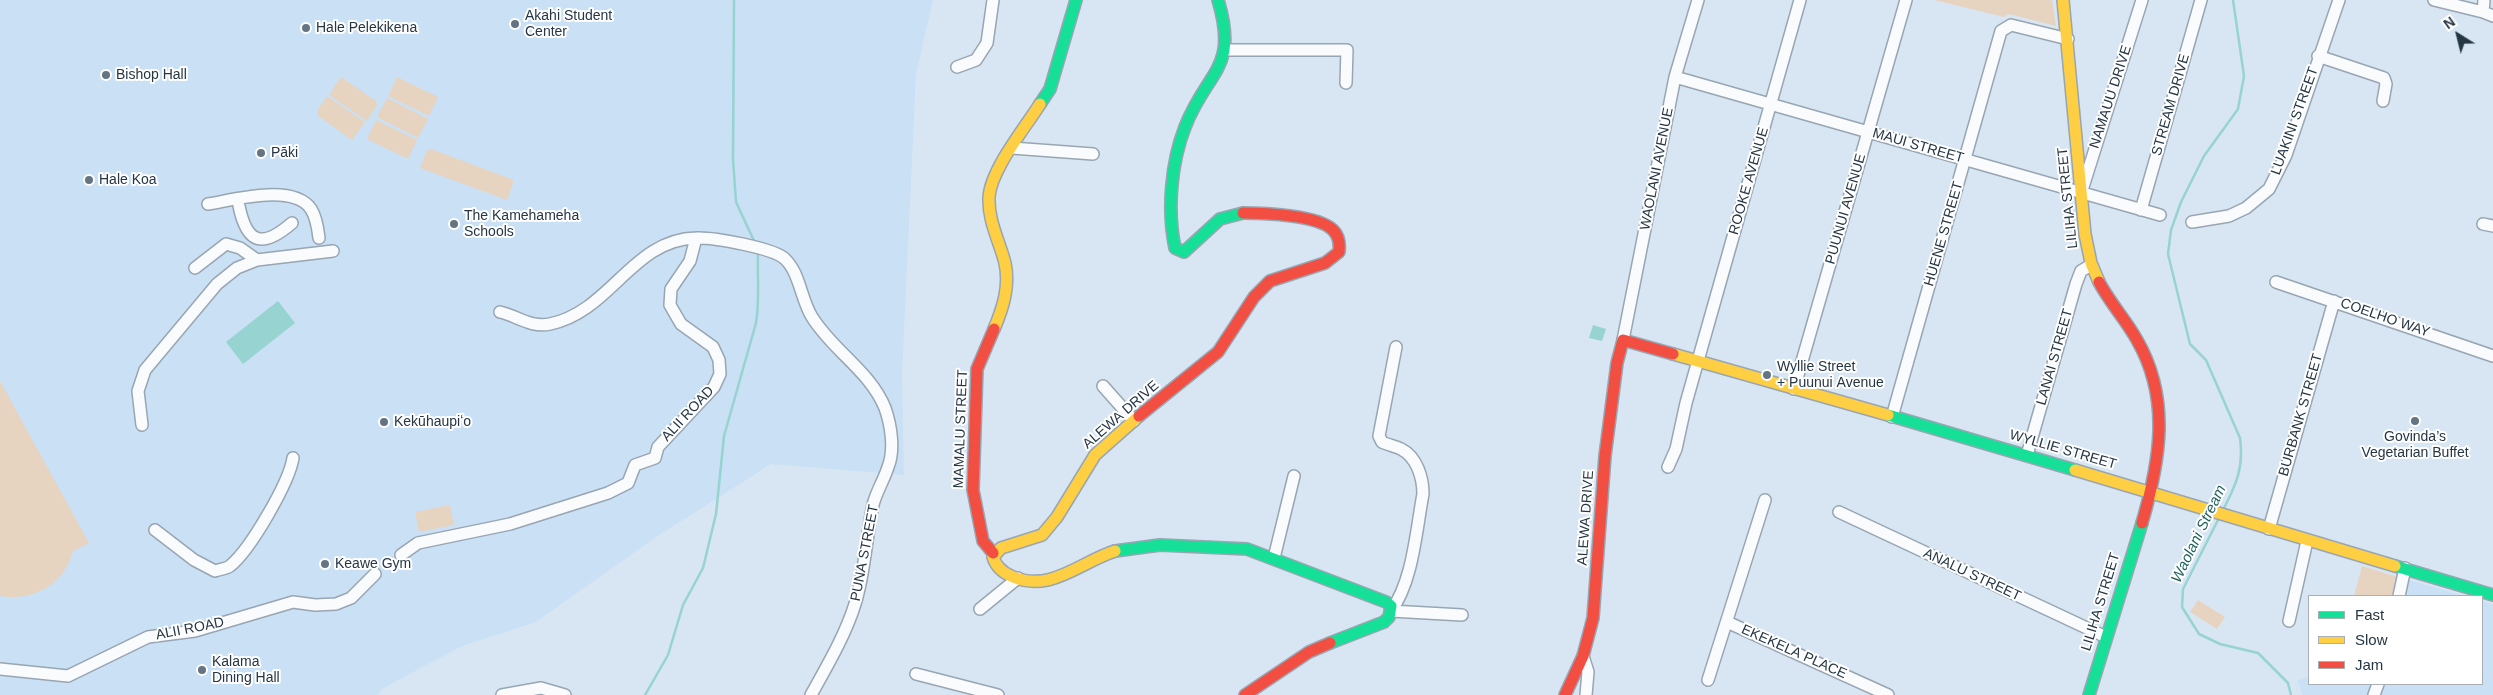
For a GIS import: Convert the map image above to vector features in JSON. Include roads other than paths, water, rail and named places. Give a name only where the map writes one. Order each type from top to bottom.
[{"type":"street","points":[[957,67],[976,60],[987,43],[993,0]]},
{"type":"street","name":"MAMALU STREET","points":[[994,553],[984,541],[974,501],[975,387],[979,361],[1005,301],[1007,282],[1005,264],[990,220],[988,202],[992,180],[1050,89],[1076,0]]},
{"type":"street","name":"ALEWA DRIVE","points":[[994,553],[1002,546],[1027,543],[1042,535],[1094,456],[1218,352],[1232,333],[1250,302],[1264,286],[1280,276],[1329,261],[1339,252],[1340,239],[1337,234],[1325,225],[1245,213],[1227,216],[1219,220],[1190,249],[1184,252],[1175,248],[1172,240],[1172,191],[1182,134],[1219,69],[1228,36],[1218,0]]},
{"type":"street","name":"WAOLANI AVENUE","points":[[1623,340],[1676,77],[1698,0]]},
{"type":"street","name":"ROOKE AVENUE","points":[[1668,467],[1676,449],[1686,403],[1800,0]]},
{"type":"street","name":"PUUNUI AVENUE","points":[[1794,389],[1906,0]]},
{"type":"street","name":"LILIHA STREET","points":[[2063,0],[2081,193],[2091,265],[2108,298],[2139,342],[2151,366],[2162,427],[2159,461],[2151,492],[2088,695]]},
{"type":"street","name":"NAMAUU DRIVE","points":[[2081,193],[2142,0]]},
{"type":"street","name":"STREAM DRIVE","points":[[2141,210],[2200,0]]},
{"type":"street","name":"LUAKINI STREET","points":[[2192,222],[2229,216],[2246,208],[2269,189],[2286,155],[2318,56],[2339,0]]},
{"type":"street","points":[[2434,0],[2488,14]]},
{"type":"street","points":[[2484,0],[2488,14]]},
{"type":"street","name":"HUENE STREET","points":[[1892,417],[2001,31],[2011,25],[2068,39]]},
{"type":"street","points":[[1225,50],[1347,50],[1346,83]]},
{"type":"street","points":[[2318,56],[2384,78],[2386,84],[2384,102]]},
{"type":"street","name":"MAUI STREET","points":[[1676,77],[2160,215]]},
{"type":"street","points":[[1012,148],[1093,154]]},
{"type":"street","points":[[208,204],[252,198],[262,194],[296,198],[304,202],[311,210],[319,238]]},
{"type":"street","points":[[240,206],[243,225],[249,234],[259,238],[269,238],[278,235],[292,222]]},
{"type":"street","name":"PUNA STREET","points":[[500,312],[526,323],[549,324],[583,312],[650,252],[671,241],[696,238],[770,250],[786,259],[794,274],[810,316],[826,338],[868,378],[878,395],[889,423],[891,447],[889,465],[874,502],[855,604],[838,646],[811,695]]},
{"type":"street","name":"ALII ROAD","points":[[401,555],[418,543],[500,527],[608,493],[628,483],[635,465],[655,458],[658,447],[714,387],[720,374],[719,360],[713,347],[681,324],[670,304],[671,289],[690,261],[696,238]]},
{"type":"street","points":[[195,268],[226,244],[240,248],[257,260]]},
{"type":"street","points":[[142,426],[138,391],[145,370],[217,284],[238,268],[257,260],[333,251]]},
{"type":"street","name":"LANAI STREET","points":[[2027,455],[2076,284],[2081,271],[2091,265]]},
{"type":"street","name":"COELHO WAY","points":[[2276,282],[2493,356]]},
{"type":"street","name":"BURBANK STREET","points":[[2269,529],[2334,301]]},
{"type":"street","name":"ALEWA DRIVE","points":[[1565,695],[1583,656],[1593,618],[1604,465],[1617,363],[1623,340]]},
{"type":"street","name":"WYLLIE STREET","points":[[1623,340],[2027,455],[2307,541],[2493,595]]},
{"type":"street","points":[[1245,695],[1309,652],[1384,622],[1401,598],[1406,583],[1423,494],[1422,480],[1414,460],[1404,450],[1382,442],[1379,436],[1396,347]]},
{"type":"street","points":[[1103,386],[1134,421]]},
{"type":"street","points":[[155,530],[194,560],[215,570],[229,567],[244,551],[266,516],[285,482],[293,458]]},
{"type":"street","points":[[1274,558],[1294,476]]},
{"type":"street","name":"EKEKELA PLACE","points":[[1708,680],[1765,500]]},
{"type":"street","name":"ANALU STREET","points":[[1838,512],[2106,637]]},
{"type":"street","points":[[2289,621],[2307,541]]},
{"type":"street","points":[[994,553],[993,562],[997,567],[1018,578],[1036,582],[1050,580],[1096,558],[1131,548],[1223,546],[1247,549],[1386,602],[1391,611]]},
{"type":"street","points":[[2399,595],[2405,568]]},
{"type":"street","name":"ALII ROAD","points":[[0,669],[68,676],[148,637],[195,631],[293,602],[315,605],[336,604],[351,598],[375,574]]},
{"type":"street","points":[[980,609],[1018,578]]},
{"type":"street","points":[[1391,611],[1462,615]]},
{"type":"street","name":"EKEKELA PLACE","points":[[1727,622],[1888,695]]},
{"type":"street","points":[[1583,656],[1588,672],[1586,695]]},
{"type":"street","points":[[916,674],[998,695]]},
{"type":"street","points":[[502,695],[541,688],[565,695]]},
{"type":"waterway","points":[[734,0],[733,159],[736,202],[755,243]]},
{"type":"waterway","name":"Waolani Stream","points":[[2223,510],[2238,476],[2241,458],[2240,438],[2206,360],[2190,344],[2168,254],[2171,230],[2181,202],[2204,156],[2238,109],[2244,76],[2233,0]]},
{"type":"waterway","points":[[645,695],[668,655],[683,605],[703,568],[716,514],[724,436],[756,323],[758,252]]},
{"type":"waterway","name":"Waolani Stream","points":[[2218,520],[2183,589],[2182,607],[2199,634],[2220,644],[2258,653],[2288,683],[2291,695]]},
{"type":"place","name":"Akahi Student Center","points":[[515,24]]},
{"type":"place","name":"Hale Pelekikena","points":[[306,28]]},
{"type":"place","name":"Bishop Hall","points":[[106,75]]},
{"type":"place","name":"Pāki","points":[[261,153]]},
{"type":"place","name":"Hale Koa","points":[[89,180]]},
{"type":"place","name":"The Kamehameha Schools","points":[[454,224]]},
{"type":"place","name":"Wyllie Street + Puunui Avenue","points":[[1767,375]]},
{"type":"place","name":"Govinda’s Vegetarian Buffet","points":[[2415,421]]},
{"type":"place","name":"Kekūhaupiʻo","points":[[384,422]]},
{"type":"place","name":"Keawe Gym","points":[[325,564]]},
{"type":"place","name":"Kalama Dining Hall","points":[[202,670]]}]
